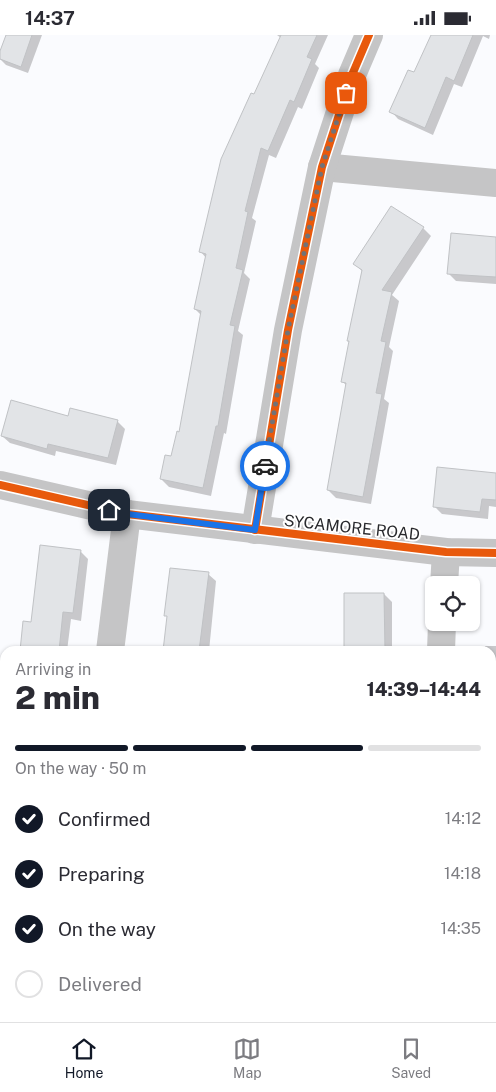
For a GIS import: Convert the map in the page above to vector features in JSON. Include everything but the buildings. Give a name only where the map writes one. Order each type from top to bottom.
[{"type":"street","points":[[255,530],[288,330],[322,167],[352,75],[369,35]]},
{"type":"street","points":[[322,167],[496,183]]},
{"type":"street","name":"SYCAMORE ROAD","points":[[0,485],[127,514],[446,551],[496,553]]},
{"type":"street","points":[[111,646],[127,514]]},
{"type":"street","points":[[445,576],[446,551]]},
{"type":"street","points":[[441,646],[442,631]]},
{"type":"cycle path","points":[[255,530],[288,330],[322,167],[352,75],[369,35]]},
{"type":"cycle path","points":[[0,485],[127,514],[446,552],[496,553]]},
{"type":"way so far","points":[[265,466],[288,330],[322,167],[346,93]]},
{"type":"route","points":[[109,510],[127,514],[255,530],[265,466]]}]
